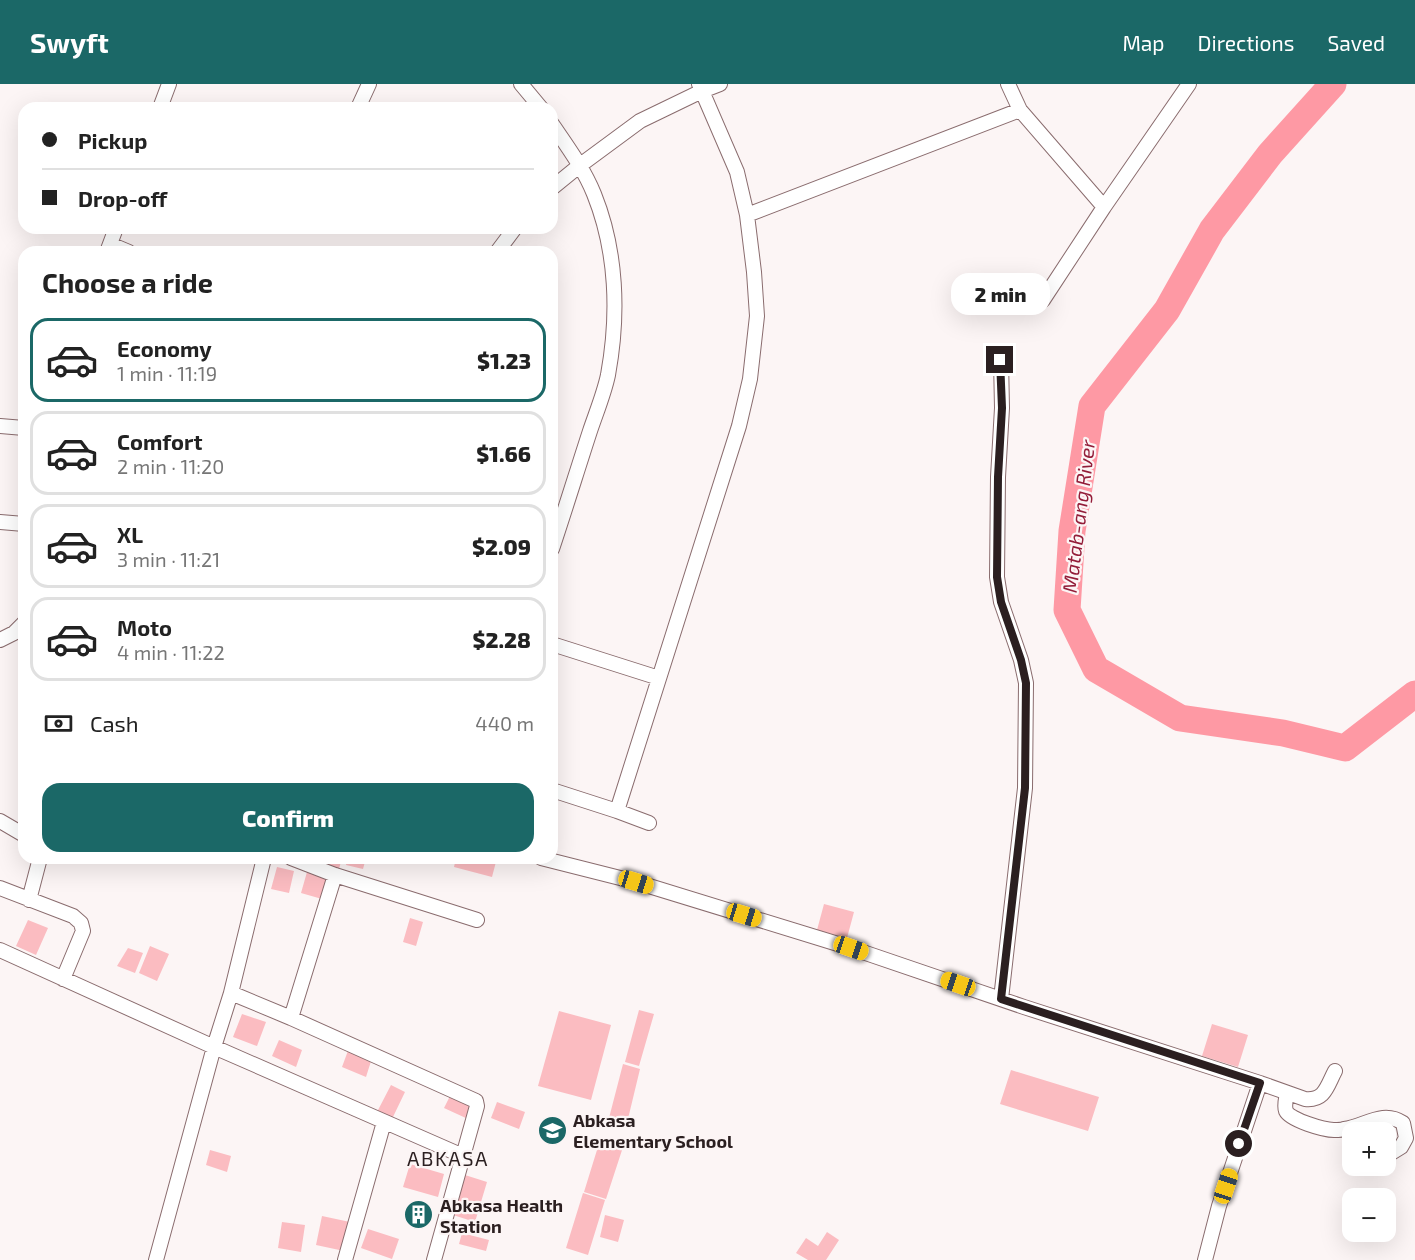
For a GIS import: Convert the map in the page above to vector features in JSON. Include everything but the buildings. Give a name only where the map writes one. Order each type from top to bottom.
[{"type":"street","points":[[162,102],[169,84]]},
{"type":"street","points":[[361,102],[369,84]]},
{"type":"street","points":[[521,84],[536,102]]},
{"type":"street","points":[[558,183],[640,121],[701,88],[720,84]]},
{"type":"street","points":[[1008,84],[1020,110],[1104,207]]},
{"type":"street","points":[[1043,300],[1189,84]]},
{"type":"street","points":[[617,811],[739,426],[750,379],[757,316],[747,215],[737,172],[701,88]]},
{"type":"street","points":[[747,215],[1020,110]]},
{"type":"street","points":[[558,133],[594,193],[607,234],[615,302],[614,335],[608,377],[558,531]]},
{"type":"street","points":[[1000,360],[1002,408],[997,577],[1001,602],[1021,660],[1026,683],[1025,788],[1001,999]]},
{"type":"street","points":[[0,426],[18,428]]},
{"type":"street","points":[[0,522],[18,524]]},
{"type":"street","points":[[0,640],[18,629]]},
{"type":"street","points":[[558,646],[659,678]]},
{"type":"street","points":[[558,792],[649,823]]},
{"type":"street","points":[[0,821],[18,832]]},
{"type":"street","points":[[558,862],[636,882],[817,937],[1260,1083],[1305,1100],[1313,1100],[1323,1095],[1335,1071]]},
{"type":"street","points":[[29,900],[38,864]]},
{"type":"street","points":[[158,1259],[214,1047],[231,993],[263,864]]},
{"type":"street","points":[[307,864],[477,920]]},
{"type":"street","points":[[291,1018],[335,875]]},
{"type":"street","points":[[0,888],[73,916],[81,923],[83,931],[63,979]]},
{"type":"street","points":[[0,950],[463,1156]]},
{"type":"street","points":[[231,993],[474,1098],[477,1106],[434,1260]]},
{"type":"street","points":[[1205,1260],[1219,1206],[1260,1083]]},
{"type":"street","points":[[1287,1093],[1286,1110],[1289,1116],[1313,1126],[1335,1131],[1342,1130]]},
{"type":"street","points":[[1366,1122],[1386,1118],[1403,1123],[1406,1138],[1401,1147],[1396,1150]]},
{"type":"street","points":[[345,1260],[384,1122]]},
{"type":"waterway","name":"Matab-ang River","points":[[1333,84],[1270,154],[1212,230],[1167,310],[1092,406],[1072,531],[1067,610],[1096,669],[1180,718],[1283,733],[1345,748],[1415,694]]},
{"type":"place","name":"Abkasa Elementary School","points":[[552,1130]]},
{"type":"place","name":"Abkasa Health Station","points":[[419,1215]]},
{"type":"district","name":"ABKASA","points":[[448,1158]]},
{"type":"route","points":[[1000,360],[1002,408],[998,477],[997,577],[1001,602],[1021,660],[1026,683],[1025,788],[1001,999],[1260,1083],[1239,1144]]}]
